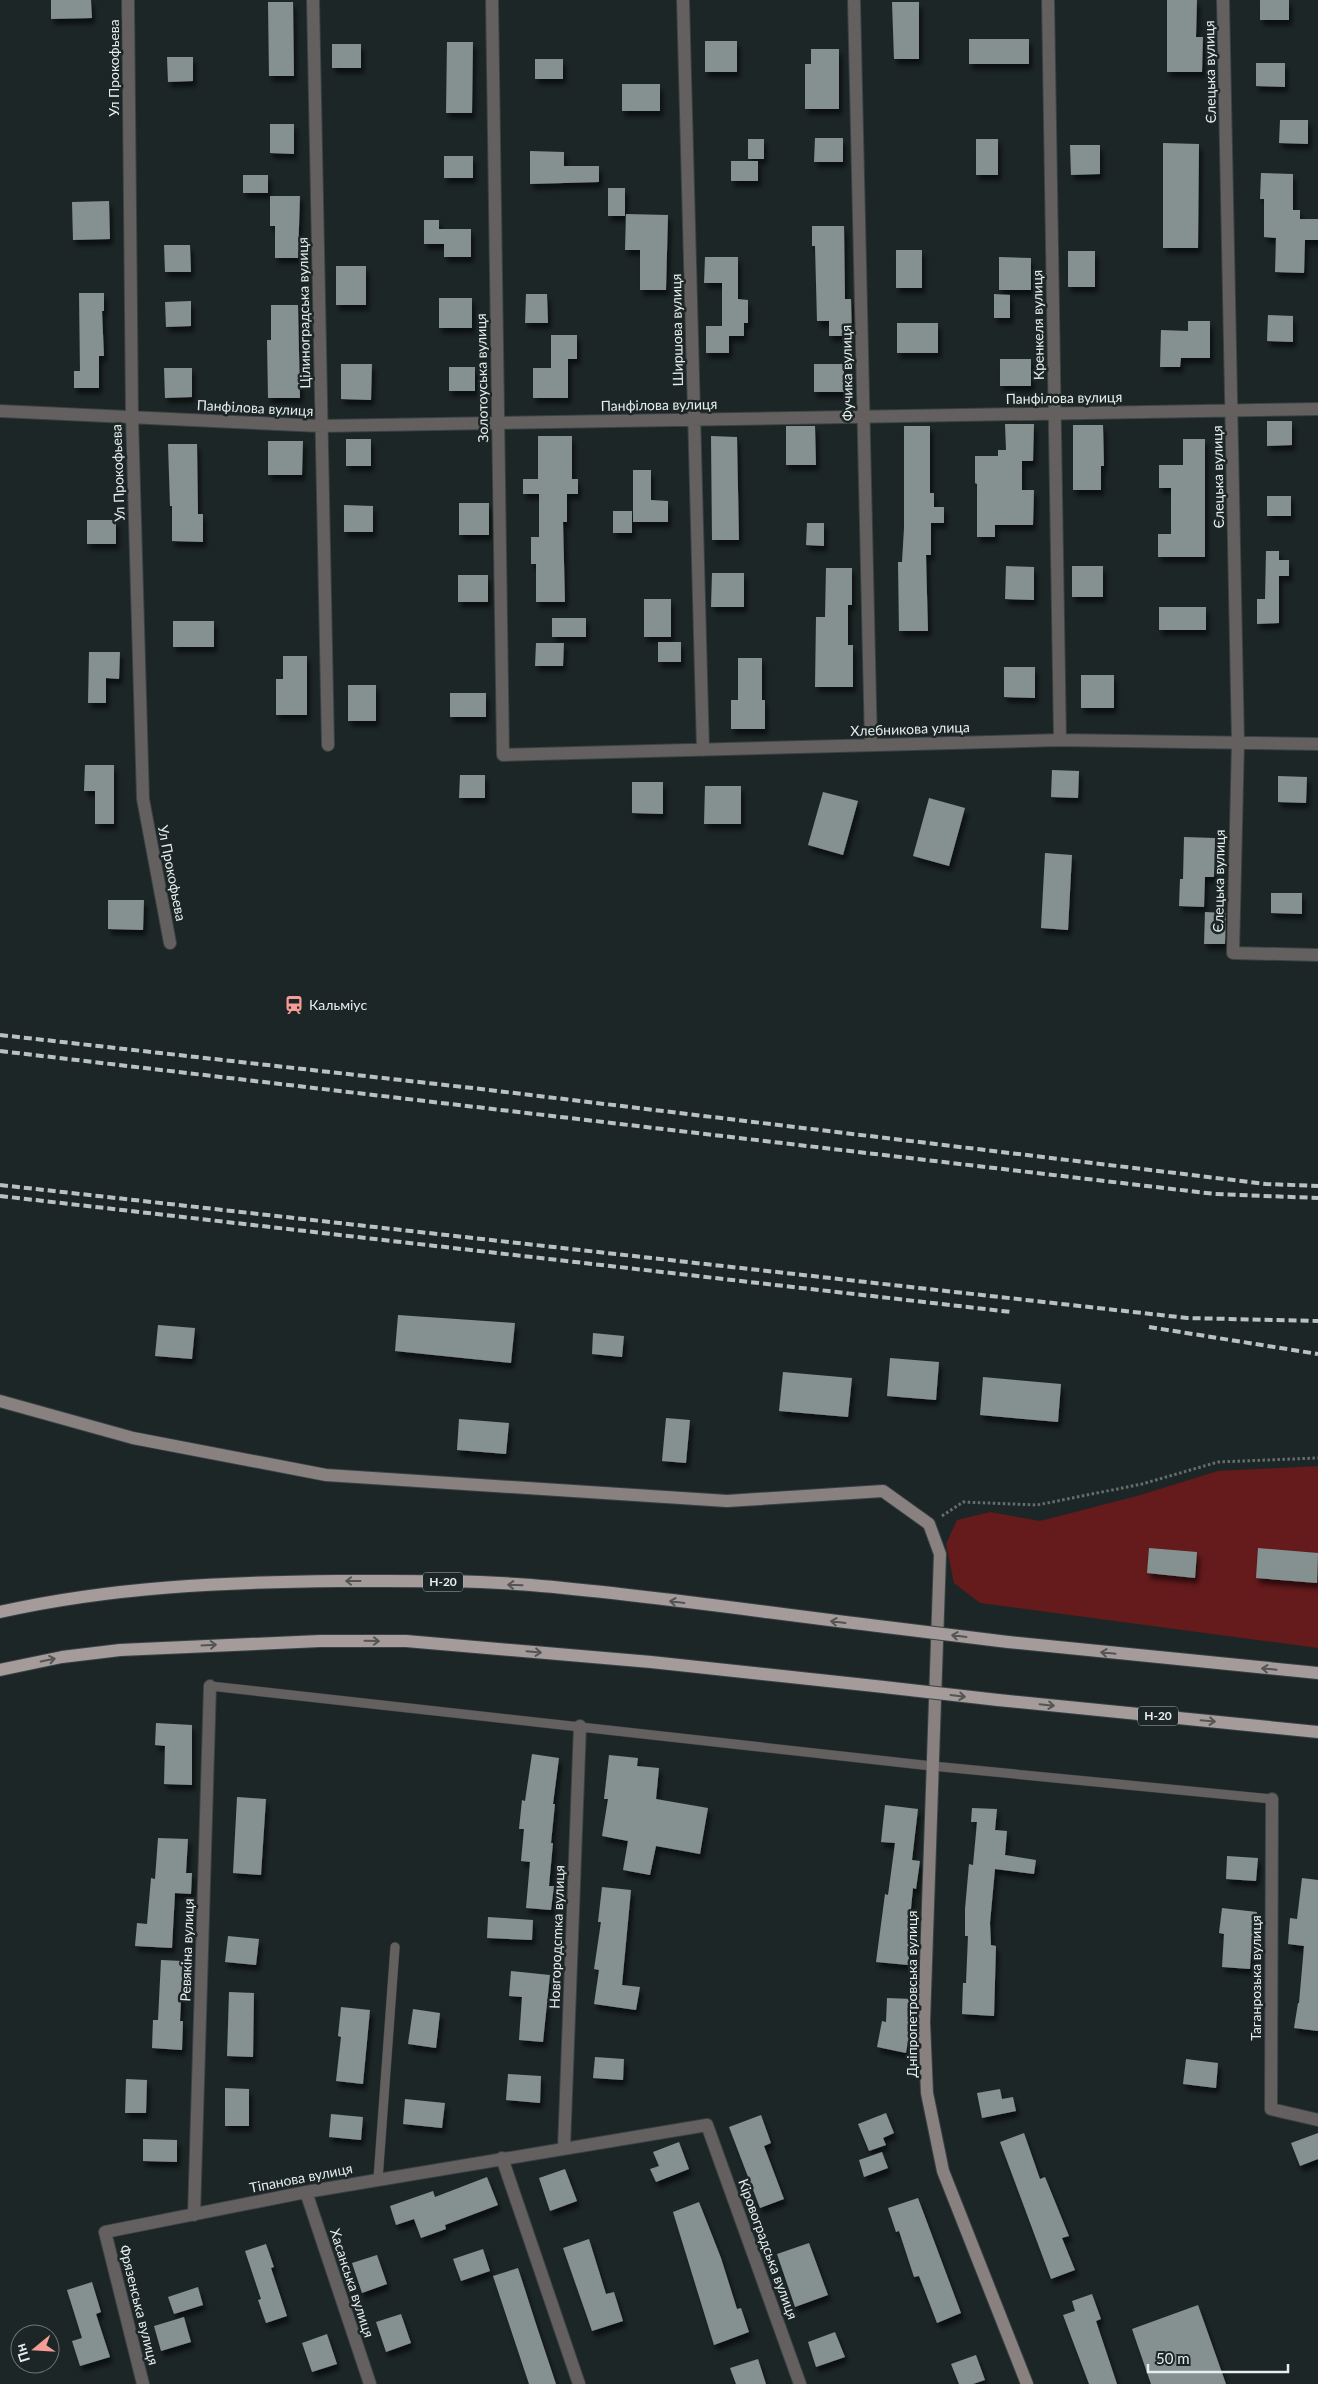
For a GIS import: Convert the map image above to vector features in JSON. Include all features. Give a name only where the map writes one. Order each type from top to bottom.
[{"type":"main road","name":"Н-20","points":[[0,1612],[84,1596],[194,1585],[405,1581],[530,1585],[1008,1642],[1318,1673]]},
{"type":"main road","name":"Н-20","points":[[0,1670],[62,1657],[120,1650],[320,1641],[406,1642],[651,1662],[998,1700],[1318,1732]]},
{"type":"street","name":"Ул Прокофьева","points":[[128,0],[132,417],[143,799],[170,943]]},
{"type":"street","name":"Цілиноградська вулиця","points":[[313,0],[328,745]]},
{"type":"street","name":"Золотоуська вулиця","points":[[492,0],[503,755]]},
{"type":"street","name":"Ширшова вулиця","points":[[683,0],[703,750]]},
{"type":"street","name":"Фучика вулиця","points":[[854,0],[871,745]]},
{"type":"street","name":"Кренкеля вулиця","points":[[1048,0],[1060,740]]},
{"type":"street","name":"Єлецька вулиця","points":[[1224,0],[1238,742],[1233,953],[1318,955]]},
{"type":"street","name":"Панфілова вулиця","points":[[0,411],[321,426],[1318,408]]},
{"type":"street","name":"Хлебникова улица","points":[[503,755],[1060,740],[1318,744]]},
{"type":"street","points":[[0,1401],[133,1438],[326,1475],[727,1501],[882,1492],[929,1524]]},
{"type":"street","name":"Дніпропетровська вулиця","points":[[929,1524],[940,1554],[924,2022],[927,2094],[943,2171],[1027,2384]]},
{"type":"street","name":"Ревякiна вулиця","points":[[194,2215],[210,1686]]},
{"type":"street","name":"Новгородсmка вулиця","points":[[564,2148],[580,1726]]},
{"type":"street","name":"Таганрозька вулиця","points":[[1272,1799],[1271,2109],[1318,2120]]},
{"type":"street","name":"Тіпанова вулиця","points":[[106,2232],[378,2179],[707,2125]]},
{"type":"street","name":"Кіровоградська вулиця","points":[[707,2125],[800,2384]]},
{"type":"street","points":[[502,2158],[580,2384]]},
{"type":"street","name":"Хасанська вулиця","points":[[306,2192],[370,2384]]},
{"type":"street","name":"Фрязенська вулиця","points":[[106,2232],[143,2384]]},
{"type":"lane","points":[[210,1686],[932,1766],[1272,1799]]},
{"type":"lane","points":[[378,2179],[395,1947]]},
{"type":"path","points":[[929,1524],[964,1502],[1037,1505],[1142,1484],[1218,1462],[1318,1458]]},
{"type":"shaded area","points":[[1318,1466],[1318,1648],[980,1603],[954,1583],[946,1544],[957,1520],[990,1512],[1040,1521],[1137,1496],[1218,1471]]},
{"type":"building","points":[[51,0],[91,0],[92,18],[51,19]]},
{"type":"building","points":[[1167,0],[1197,0],[1196,37],[1203,37],[1202,72],[1167,72]]},
{"type":"building","points":[[1260,0],[1289,0],[1289,20],[1260,20]]},
{"type":"building","points":[[268,2],[293,2],[294,76],[269,76]]},
{"type":"building","points":[[892,2],[919,2],[919,59],[894,59]]},
{"type":"building","points":[[969,39],[1029,39],[1029,64],[969,64]]},
{"type":"building","points":[[705,41],[737,41],[737,72],[705,72]]},
{"type":"building","points":[[447,42],[473,42],[472,113],[446,113]]},
{"type":"building","points":[[332,44],[361,44],[361,68],[332,68]]},
{"type":"building","points":[[811,49],[839,49],[839,109],[805,109],[805,64],[811,64]]},
{"type":"building","points":[[167,57],[193,57],[193,81],[168,82]]},
{"type":"building","points":[[535,59],[563,59],[563,79],[535,79]]},
{"type":"building","points":[[1256,63],[1285,63],[1285,87],[1256,86]]},
{"type":"building","points":[[622,84],[660,84],[660,111],[622,111]]},
{"type":"building","points":[[1280,120],[1308,120],[1308,144],[1279,143]]},
{"type":"building","points":[[270,124],[294,124],[294,154],[270,153]]},
{"type":"building","points":[[815,138],[843,138],[843,162],[814,162]]},
{"type":"building","points":[[748,139],[764,139],[764,159],[748,159]]},
{"type":"building","points":[[976,139],[998,139],[998,175],[976,175]]},
{"type":"building","points":[[1163,143],[1199,144],[1198,248],[1163,248]]},
{"type":"building","points":[[1070,145],[1100,145],[1100,174],[1071,175]]},
{"type":"building","points":[[530,151],[564,152],[564,166],[599,166],[599,182],[530,184]]},
{"type":"building","points":[[444,156],[473,156],[473,178],[444,178]]},
{"type":"building","points":[[731,161],[758,161],[758,181],[731,181]]},
{"type":"building","points":[[1261,173],[1293,174],[1293,210],[1300,210],[1300,219],[1318,219],[1318,240],[1305,240],[1304,273],[1275,272],[1276,238],[1264,237],[1264,199],[1260,199]]},
{"type":"building","points":[[243,175],[268,175],[268,193],[243,193]]},
{"type":"building","points":[[608,188],[625,188],[625,216],[608,216]]},
{"type":"building","points":[[270,196],[300,196],[298,258],[275,258],[275,226],[270,226]]},
{"type":"building","points":[[109,201],[110,239],[73,240],[72,202]]},
{"type":"building","points":[[626,214],[668,215],[666,290],[640,290],[640,250],[625,250]]},
{"type":"building","points":[[424,220],[439,220],[439,229],[471,229],[471,257],[444,257],[444,244],[424,244]]},
{"type":"building","points":[[812,226],[844,226],[845,299],[851,299],[852,336],[829,336],[829,321],[817,321],[815,246],[812,246]]},
{"type":"building","points":[[164,245],[190,245],[191,272],[165,272]]},
{"type":"building","points":[[896,250],[922,250],[922,288],[896,288]]},
{"type":"building","points":[[1068,251],[1095,251],[1095,287],[1068,287]]},
{"type":"building","points":[[705,257],[738,257],[738,299],[748,300],[748,323],[744,323],[744,336],[729,336],[729,353],[706,353],[706,326],[722,326],[722,283],[704,283]]},
{"type":"building","points":[[999,257],[1031,258],[1031,290],[999,290]]},
{"type":"building","points":[[336,266],[366,266],[366,305],[336,305]]},
{"type":"building","points":[[79,293],[104,293],[104,311],[102,311],[104,356],[99,356],[99,388],[74,388],[74,371],[80,371]]},
{"type":"building","points":[[526,294],[547,294],[548,323],[525,323]]},
{"type":"building","points":[[994,294],[1010,295],[1010,318],[994,318]]},
{"type":"building","points":[[439,298],[472,298],[472,328],[439,328]]},
{"type":"building","points":[[191,301],[191,326],[166,327],[165,302]]},
{"type":"building","points":[[271,305],[298,305],[300,398],[268,398],[267,340],[271,340]]},
{"type":"building","points":[[1268,315],[1293,316],[1293,342],[1267,341]]},
{"type":"building","points":[[1188,321],[1210,321],[1210,358],[1181,358],[1180,367],[1160,367],[1161,330],[1188,331]]},
{"type":"building","points":[[897,323],[938,323],[938,353],[897,353]]},
{"type":"building","points":[[551,335],[577,335],[577,359],[568,359],[568,398],[533,398],[533,368],[551,368]]},
{"type":"building","points":[[1000,359],[1031,359],[1031,386],[1000,386]]},
{"type":"building","points":[[341,364],[372,364],[371,400],[341,399]]},
{"type":"building","points":[[814,364],[844,364],[844,392],[814,392]]},
{"type":"building","points":[[449,367],[475,367],[475,391],[449,391]]},
{"type":"building","points":[[164,368],[192,368],[192,397],[165,398]]},
{"type":"building","points":[[1267,421],[1292,421],[1292,445],[1267,446]]},
{"type":"building","points":[[1005,424],[1034,424],[1033,461],[1022,461],[1022,490],[1034,490],[1033,525],[995,525],[995,537],[977,537],[975,456],[998,456],[998,450],[1006,450]]},
{"type":"building","points":[[1073,425],[1103,425],[1104,466],[1101,466],[1101,490],[1073,490]]},
{"type":"building","points":[[786,426],[815,426],[816,465],[786,465]]},
{"type":"building","points":[[904,426],[930,426],[930,493],[934,493],[934,507],[944,507],[944,523],[931,523],[931,555],[926,555],[928,631],[899,631],[898,562],[902,562],[904,528]]},
{"type":"building","points":[[538,436],[572,436],[572,479],[578,479],[578,494],[567,494],[567,522],[563,522],[565,602],[536,602],[536,564],[531,564],[531,537],[539,537],[539,494],[523,494],[523,479],[538,479]]},
{"type":"building","points":[[711,436],[737,437],[739,540],[712,540]]},
{"type":"building","points":[[346,439],[371,439],[371,466],[346,466]]},
{"type":"building","points":[[1183,439],[1205,439],[1205,557],[1158,557],[1158,534],[1171,534],[1171,488],[1159,488],[1159,465],[1183,465]]},
{"type":"building","points":[[268,441],[303,441],[302,475],[268,475]]},
{"type":"building","points":[[168,444],[197,444],[198,514],[203,514],[203,542],[172,541]]},
{"type":"building","points":[[633,470],[651,470],[651,500],[668,501],[668,522],[633,522]]},
{"type":"building","points":[[1267,496],[1291,496],[1291,516],[1267,516]]},
{"type":"building","points":[[459,503],[489,503],[489,535],[459,535]]},
{"type":"building","points":[[344,505],[373,506],[373,532],[344,532]]},
{"type":"building","points":[[613,511],[632,511],[632,533],[613,533]]},
{"type":"building","points":[[87,520],[116,520],[116,544],[87,544]]},
{"type":"building","points":[[807,523],[824,523],[824,546],[806,545]]},
{"type":"building","points":[[1266,551],[1279,551],[1279,560],[1289,560],[1289,576],[1279,576],[1279,623],[1257,624],[1257,599],[1265,599]]},
{"type":"building","points":[[1006,566],[1034,567],[1034,600],[1005,599]]},
{"type":"building","points":[[1072,566],[1103,566],[1103,597],[1072,597]]},
{"type":"building","points":[[826,568],[852,568],[852,605],[848,605],[848,645],[853,645],[853,687],[815,687],[816,617],[825,617]]},
{"type":"building","points":[[712,573],[744,573],[744,607],[711,607]]},
{"type":"building","points":[[458,575],[488,575],[488,602],[458,602]]},
{"type":"building","points":[[644,599],[671,599],[671,637],[644,637]]},
{"type":"building","points":[[1159,607],[1206,607],[1206,630],[1159,630]]},
{"type":"building","points":[[552,618],[586,618],[586,637],[552,637]]},
{"type":"building","points":[[173,621],[214,621],[214,647],[173,647]]},
{"type":"building","points":[[658,642],[681,642],[681,662],[658,662]]},
{"type":"building","points":[[536,643],[564,643],[563,666],[535,666]]},
{"type":"building","points":[[89,652],[120,652],[119,679],[106,678],[106,703],[88,703]]},
{"type":"building","points":[[283,656],[307,656],[307,715],[276,715],[276,679],[283,679]]},
{"type":"building","points":[[738,658],[762,658],[762,700],[765,700],[765,729],[731,729],[731,700],[738,700]]},
{"type":"building","points":[[1004,667],[1035,667],[1035,698],[1004,697]]},
{"type":"building","points":[[1081,675],[1114,675],[1114,708],[1081,708]]},
{"type":"building","points":[[348,685],[376,685],[376,721],[348,721]]},
{"type":"building","points":[[450,693],[486,693],[486,717],[450,717]]},
{"type":"building","points":[[85,765],[114,765],[114,824],[95,824],[95,791],[84,791]]},
{"type":"building","points":[[1052,770],[1079,771],[1078,798],[1051,797]]},
{"type":"building","points":[[460,775],[485,775],[485,798],[459,798]]},
{"type":"building","points":[[1278,776],[1307,777],[1306,803],[1278,802]]},
{"type":"building","points":[[632,782],[663,782],[663,814],[632,813]]},
{"type":"building","points":[[705,786],[741,786],[741,824],[704,824]]},
{"type":"building","points":[[823,792],[858,801],[843,855],[808,845]]},
{"type":"building","points":[[929,798],[965,808],[949,866],[913,856]]},
{"type":"building","points":[[1184,837],[1215,838],[1214,877],[1205,877],[1204,907],[1179,906],[1180,879],[1183,879]]},
{"type":"building","points":[[1045,853],[1072,855],[1068,930],[1041,928]]},
{"type":"building","points":[[1271,893],[1302,893],[1302,914],[1271,913]]},
{"type":"building","points":[[108,900],[144,900],[143,930],[108,929]]},
{"type":"building","points":[[1205,912],[1226,913],[1225,944],[1204,944]]},
{"type":"building","points":[[398,1315],[515,1323],[511,1363],[395,1351]]},
{"type":"building","points":[[158,1325],[195,1328],[192,1359],[155,1356]]},
{"type":"building","points":[[593,1333],[624,1336],[622,1357],[592,1354]]},
{"type":"building","points":[[890,1358],[939,1362],[936,1400],[887,1396]]},
{"type":"building","points":[[783,1372],[852,1378],[848,1417],[779,1411]]},
{"type":"building","points":[[983,1377],[1061,1384],[1058,1422],[980,1415]]},
{"type":"building","points":[[666,1418],[690,1420],[686,1463],[662,1461]]},
{"type":"building","points":[[459,1419],[509,1423],[506,1454],[457,1450]]},
{"type":"building","points":[[1149,1548],[1197,1552],[1195,1578],[1147,1573]]},
{"type":"building","points":[[1258,1548],[1318,1553],[1317,1583],[1256,1578]]},
{"type":"building","points":[[156,1723],[192,1725],[192,1785],[164,1784],[165,1746],[155,1745]]},
{"type":"building","points":[[532,1754],[559,1758],[553,1804],[555,1804],[549,1886],[554,1886],[551,1910],[526,1908],[530,1862],[521,1861],[524,1829],[519,1829],[522,1800],[525,1801]]},
{"type":"building","points":[[609,1755],[638,1758],[637,1766],[659,1768],[656,1799],[708,1808],[700,1854],[656,1846],[650,1875],[623,1870],[628,1841],[602,1836],[608,1799],[604,1799]]},
{"type":"building","points":[[237,1797],[266,1799],[261,1875],[233,1873]]},
{"type":"building","points":[[885,1805],[918,1809],[912,1860],[920,1861],[916,1889],[913,1888],[908,1939],[911,1939],[908,1965],[876,1962],[885,1894],[888,1895],[895,1843],[881,1842]]},
{"type":"building","points":[[972,1808],[997,1809],[995,1830],[1007,1831],[1005,1855],[1036,1860],[1034,1874],[995,1869],[990,1923],[991,1945],[996,1946],[994,2016],[962,2014],[963,1983],[966,1983],[968,1936],[965,1936],[965,1909],[969,1864],[973,1865],[977,1822],[971,1822]]},
{"type":"building","points":[[158,1838],[188,1839],[186,1873],[192,1873],[191,1894],[175,1893],[172,1948],[135,1946],[137,1923],[147,1924],[151,1878],[155,1879]]},
{"type":"building","points":[[1227,1856],[1258,1858],[1256,1881],[1226,1879]]},
{"type":"building","points":[[1302,1878],[1318,1880],[1318,2031],[1294,2028],[1299,2003],[1304,1946],[1288,1944],[1290,1918],[1297,1919]]},
{"type":"building","points":[[602,1887],[631,1890],[622,1985],[640,1987],[636,2010],[594,2004],[599,1970],[594,1969],[601,1922],[598,1922]]},
{"type":"building","points":[[1222,1908],[1257,1912],[1255,1937],[1252,1937],[1250,1969],[1222,1967],[1224,1934],[1219,1933]]},
{"type":"building","points":[[488,1917],[533,1920],[532,1940],[487,1938]]},
{"type":"building","points":[[228,1936],[259,1939],[256,1965],[225,1962]]},
{"type":"building","points":[[161,1960],[183,1961],[180,2021],[183,2021],[182,2050],[152,2048],[153,2020],[158,2020]]},
{"type":"building","points":[[511,1971],[550,1975],[543,2042],[519,2040],[522,1997],[509,1996]]},
{"type":"building","points":[[229,1992],[254,1993],[253,2057],[227,2056]]},
{"type":"building","points":[[887,1998],[913,1999],[906,2053],[877,2047],[882,2021],[886,2022]]},
{"type":"building","points":[[341,2007],[370,2010],[363,2084],[336,2081],[341,2037],[338,2036]]},
{"type":"building","points":[[413,2009],[440,2013],[436,2048],[408,2044]]},
{"type":"building","points":[[595,2057],[624,2059],[623,2080],[593,2078]]},
{"type":"building","points":[[1186,2059],[1218,2063],[1216,2088],[1183,2084]]},
{"type":"building","points":[[508,2074],[541,2076],[540,2103],[506,2100]]},
{"type":"building","points":[[126,2079],[147,2080],[146,2113],[125,2113]]},
{"type":"building","points":[[225,2088],[249,2089],[249,2126],[225,2126]]},
{"type":"building","points":[[1000,2089],[1002,2099],[1013,2097],[1016,2111],[982,2118],[977,2093]]},
{"type":"building","points":[[405,2099],[445,2103],[442,2128],[403,2124]]},
{"type":"building","points":[[886,2113],[894,2133],[883,2138],[886,2145],[869,2151],[858,2124]]},
{"type":"building","points":[[331,2114],[363,2117],[361,2140],[329,2137]]},
{"type":"building","points":[[761,2115],[771,2143],[764,2146],[784,2199],[760,2208],[729,2127]]},
{"type":"building","points":[[1024,2133],[1040,2179],[1045,2177],[1069,2236],[1062,2238],[1075,2270],[1051,2279],[1000,2142]]},
{"type":"building","points":[[1318,2133],[1318,2159],[1300,2166],[1291,2143]]},
{"type":"building","points":[[143,2139],[177,2140],[177,2162],[143,2161]]},
{"type":"building","points":[[679,2142],[689,2169],[656,2182],[650,2169],[659,2166],[653,2152]]},
{"type":"building","points":[[882,2152],[888,2168],[864,2177],[859,2160]]},
{"type":"building","points":[[565,2169],[577,2201],[550,2211],[539,2178]]},
{"type":"building","points":[[487,2177],[498,2205],[445,2225],[446,2229],[421,2238],[414,2219],[396,2225],[390,2206],[433,2191],[435,2197]]},
{"type":"building","points":[[918,2198],[961,2313],[937,2323],[919,2276],[914,2277],[899,2231],[896,2232],[888,2208]]},
{"type":"building","points":[[699,2202],[721,2258],[737,2309],[741,2308],[749,2332],[714,2345],[673,2212]]},
{"type":"building","points":[[589,2239],[606,2294],[614,2292],[623,2321],[592,2331],[563,2248]]},
{"type":"building","points":[[809,2243],[828,2295],[795,2307],[777,2254]]},
{"type":"building","points":[[266,2244],[274,2267],[271,2268],[287,2316],[266,2323],[258,2300],[261,2299],[245,2251]]},
{"type":"building","points":[[483,2249],[490,2271],[461,2281],[453,2259]]},
{"type":"building","points":[[377,2255],[387,2284],[362,2293],[352,2263]]},
{"type":"building","points":[[518,2268],[556,2384],[529,2384],[493,2276]]},
{"type":"building","points":[[92,2282],[101,2312],[96,2314],[110,2357],[80,2366],[72,2341],[82,2338],[67,2290]]},
{"type":"building","points":[[198,2287],[203,2305],[174,2314],[168,2297]]},
{"type":"building","points":[[1092,2294],[1101,2319],[1096,2321],[1117,2384],[1089,2384],[1063,2315],[1075,2311],[1072,2301]]},
{"type":"building","points":[[1198,2305],[1226,2384],[1151,2384],[1132,2329]]},
{"type":"building","points":[[401,2314],[411,2343],[386,2352],[376,2322]]},
{"type":"building","points":[[184,2317],[191,2342],[161,2351],[154,2326]]},
{"type":"building","points":[[835,2332],[845,2357],[816,2367],[808,2342]]},
{"type":"building","points":[[327,2334],[337,2364],[312,2372],[302,2343]]},
{"type":"building","points":[[976,2355],[985,2380],[973,2384],[959,2384],[951,2364]]},
{"type":"building","points":[[758,2359],[766,2384],[736,2384],[730,2368]]},
{"type":"railway","points":[[0,1035],[481,1089],[1266,1184],[1318,1186]]},
{"type":"railway","points":[[0,1051],[1215,1194],[1318,1198]]},
{"type":"railway","points":[[0,1185],[1187,1318],[1318,1321]]},
{"type":"railway","points":[[0,1196],[1011,1312]]},
{"type":"railway","points":[[1149,1327],[1318,1354]]},
{"type":"place","name":"Кальміус","points":[[294,1005]]}]
